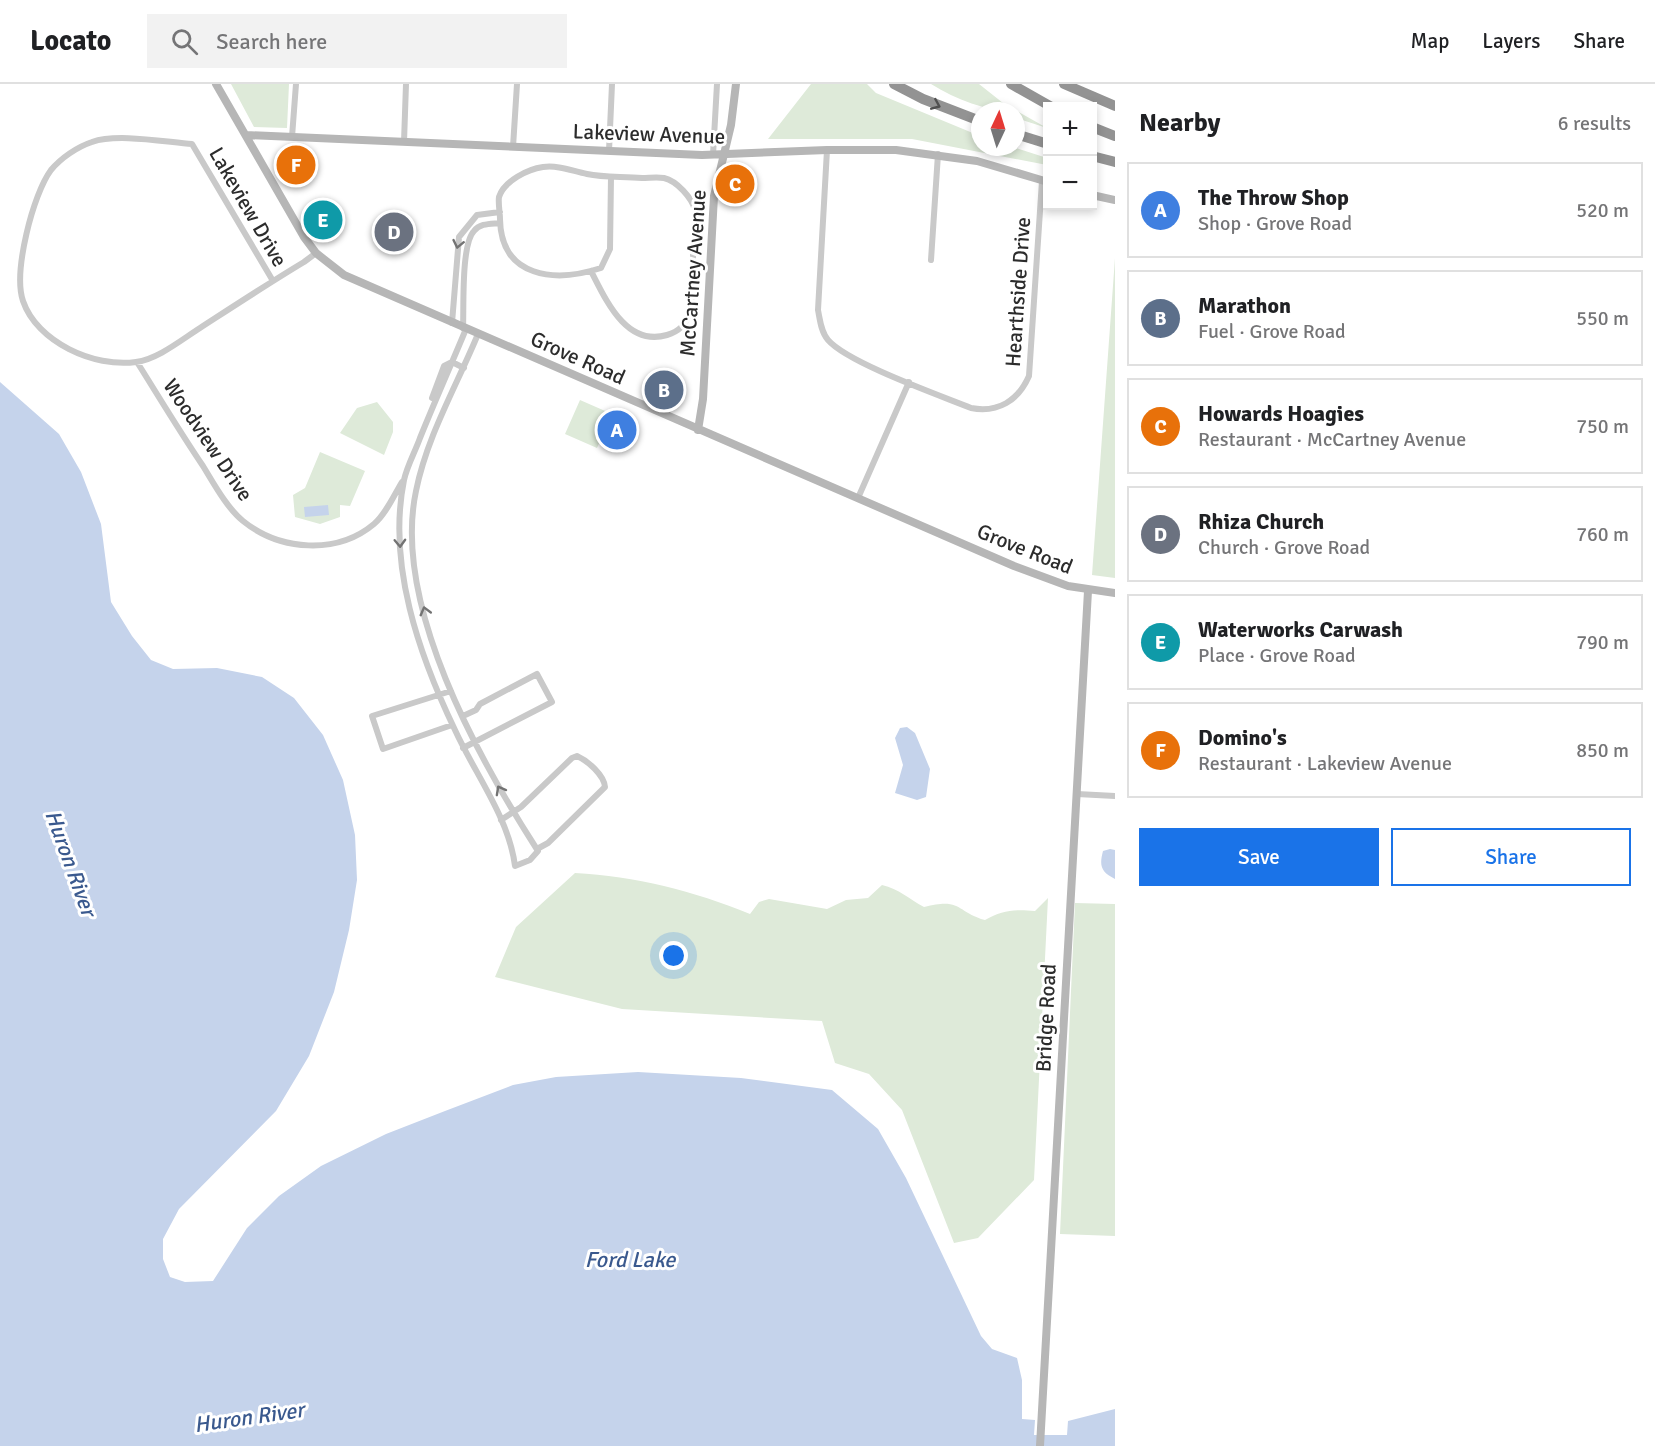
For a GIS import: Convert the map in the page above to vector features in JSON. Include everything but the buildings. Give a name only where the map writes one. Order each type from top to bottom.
[{"type":"highway","points":[[894,84],[922,99],[971,118]]},
{"type":"highway","points":[[1011,84],[1043,102]]},
{"type":"highway","points":[[1064,84],[1115,106]]},
{"type":"highway","points":[[1097,129],[1115,136]]},
{"type":"highway","points":[[1025,137],[1043,143]]},
{"type":"highway","points":[[1097,157],[1115,162]]},
{"type":"street","name":"Grove Road","points":[[216,84],[293,218],[316,253],[344,275],[360,284],[1014,566],[1088,591],[1115,593]]},
{"type":"street","points":[[292,137],[296,84]]},
{"type":"street","points":[[404,142],[406,84]]},
{"type":"street","points":[[513,147],[517,84]]},
{"type":"street","points":[[609,151],[612,84]]},
{"type":"street","points":[[717,84],[718,155]]},
{"type":"street","name":"McCartney Avenue","points":[[698,430],[703,399],[718,155],[731,125],[736,84]]},
{"type":"street","name":"Lakeview Avenue","points":[[246,135],[718,155],[827,150],[896,150],[977,161],[1043,180]]},
{"type":"street","name":"Lakeview Drive","points":[[113,139],[192,144],[273,281],[178,342],[137,362],[92,359],[67,348],[37,324],[23,302],[19,281],[20,262],[42,188],[51,171],[79,147],[94,141],[113,139]]},
{"type":"street","name":"Hearthside Drive","points":[[827,150],[818,310],[820,326],[827,339],[838,349],[971,408],[984,411],[1010,402],[1025,387],[1029,376],[1043,208]]},
{"type":"street","points":[[931,260],[938,154]]},
{"type":"street","points":[[591,271],[609,304],[627,327],[639,334],[655,337],[673,333],[686,322],[691,303],[695,210],[687,196],[669,180],[612,177],[558,167],[542,167],[523,173],[510,182],[500,196],[500,239],[505,250],[521,266],[550,275],[572,275],[603,266],[610,249],[612,177]]},
{"type":"street","points":[[1097,196],[1115,200]]},
{"type":"street","points":[[452,323],[459,237],[468,223],[477,215],[500,212]]},
{"type":"street","points":[[500,223],[481,225],[471,234],[467,253],[464,328],[404,478],[399,522],[400,559],[408,594],[438,693],[463,748],[501,820],[513,849],[515,866],[530,860],[537,849],[603,791],[604,780],[584,759],[577,756],[501,820]]},
{"type":"street","points":[[273,281],[316,253]]},
{"type":"street","points":[[478,334],[424,458],[415,492],[412,519],[415,568],[451,691],[475,744],[513,812],[537,849]]},
{"type":"street","name":"Woodview Drive","points":[[137,362],[214,485],[242,520],[267,536],[293,544],[318,546],[347,541],[375,523],[404,478]]},
{"type":"street","points":[[452,362],[464,368]]},
{"type":"street","points":[[429,418],[428,409],[444,366],[452,362]]},
{"type":"street","points":[[858,498],[909,382]]},
{"type":"street","points":[[434,404],[445,410]]},
{"type":"street","points":[[414,455],[424,458]]},
{"type":"street","points":[[399,522],[412,519]]},
{"type":"street","points":[[408,594],[420,591]]},
{"type":"street","name":"Bridge Road","points":[[1040,1446],[1088,591]]},
{"type":"street","points":[[463,717],[476,710],[480,704],[537,674],[552,702],[475,744],[463,748]]},
{"type":"street","points":[[451,691],[438,693],[372,716],[383,749],[452,725]]},
{"type":"street","points":[[1077,794],[1115,796]]},
{"type":"green space","points":[[231,84],[289,84],[287,128],[254,127]]},
{"type":"green space","points":[[811,84],[867,84],[876,93],[971,132],[971,150],[912,139],[768,139]]},
{"type":"green space","points":[[931,84],[979,84],[1002,102],[971,104]]},
{"type":"green space","points":[[1025,116],[1043,126],[1025,121]]},
{"type":"green space","points":[[1025,151],[1043,157],[1043,164],[1000,156],[1025,156]]},
{"type":"green space","points":[[1115,258],[1115,578],[1092,575]]},
{"type":"green space","points":[[580,400],[612,414],[597,448],[565,434]]},
{"type":"green space","points":[[377,402],[393,422],[393,432],[384,455],[340,433],[357,408]]},
{"type":"green space","points":[[320,452],[365,471],[350,506],[340,505],[340,517],[320,524],[295,517],[293,495],[305,488]]},
{"type":"green space","points":[[575,873],[620,877],[664,886],[707,898],[750,914],[759,902],[769,899],[827,909],[846,900],[868,898],[882,885],[924,907],[936,904],[952,905],[985,920],[1009,911],[1035,911],[1048,898],[1034,1180],[978,1238],[954,1243],[902,1110],[869,1074],[835,1063],[822,1021],[622,1009],[495,977],[516,927]]},
{"type":"green space","points":[[1075,903],[1115,904],[1115,1236],[1060,1234]]},
{"type":"water","name":"Ford Lake","points":[[0,382],[59,434],[81,472],[101,524],[111,602],[132,636],[151,660],[173,669],[217,668],[262,677],[294,698],[323,735],[343,780],[355,835],[357,880],[349,930],[334,992],[309,1056],[276,1111],[179,1209],[163,1239],[163,1259],[170,1277],[185,1282],[213,1281],[247,1228],[279,1196],[321,1166],[386,1134],[513,1085],[556,1077],[638,1072],[741,1078],[832,1090],[878,1129],[906,1178],[981,1336],[992,1349],[1017,1358],[1022,1380],[1022,1419],[1035,1420],[1034,1435],[1067,1435],[1068,1421],[1115,1409],[1115,1446],[0,1446]]},
{"type":"water","points":[[328,505],[329,515],[305,517],[304,507]]},
{"type":"water","points":[[907,727],[915,733],[930,769],[926,797],[917,800],[895,793],[903,765],[895,738],[900,728]]},
{"type":"water","points":[[1115,850],[1115,879],[1104,871],[1101,865],[1103,851]]},
{"type":"place","name":"Domino's","points":[[296,165]]},
{"type":"place","name":"Howards Hoagies","points":[[735,184]]},
{"type":"place","name":"Waterworks Carwash","points":[[323,220]]},
{"type":"place","name":"Rhiza Church","points":[[394,232]]},
{"type":"place","name":"Marathon","points":[[664,390]]},
{"type":"place","name":"The Throw Shop","points":[[617,430]]},
{"type":"water label","name":"Huron River","points":[[71,863]]},
{"type":"water label","name":"Huron River","points":[[249,1417]]}]
